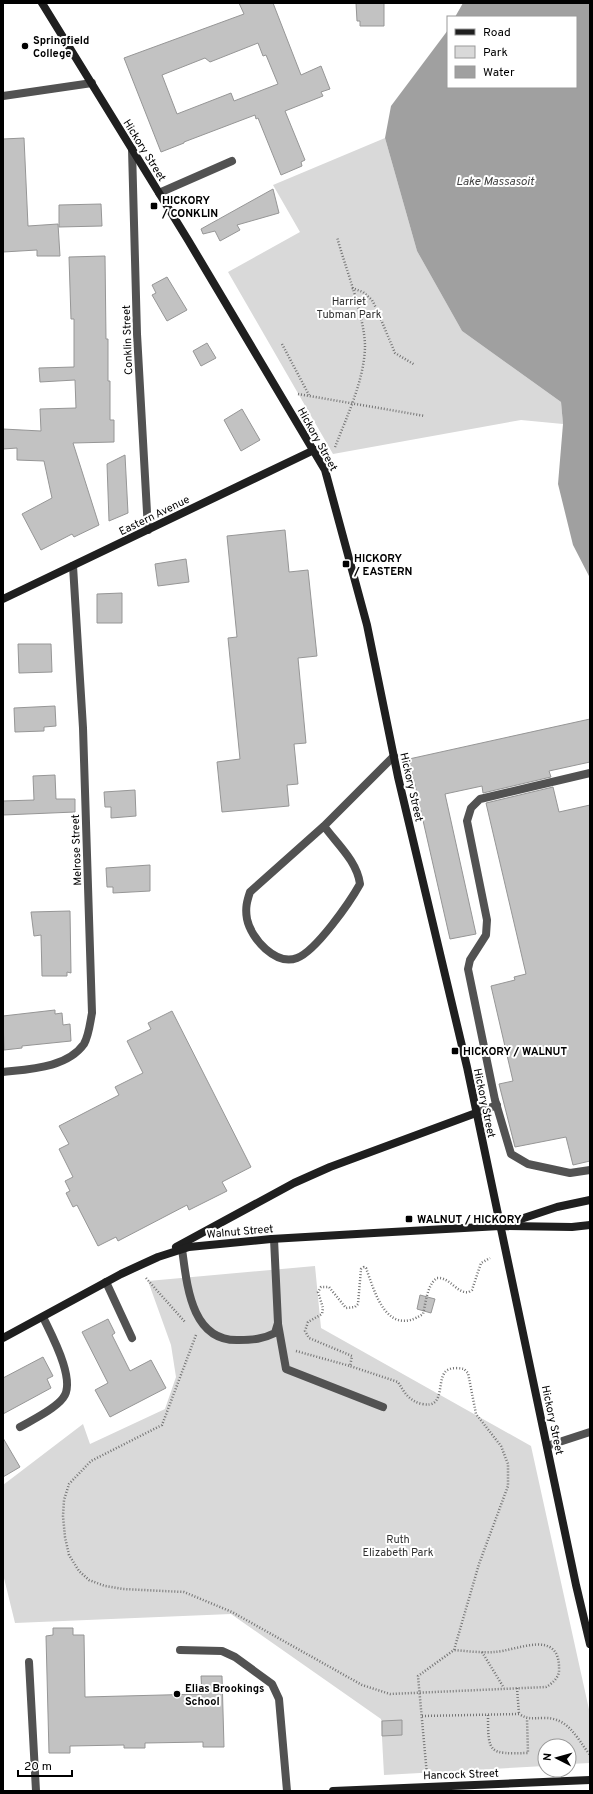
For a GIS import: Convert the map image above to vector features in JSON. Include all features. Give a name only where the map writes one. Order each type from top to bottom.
[{"type":"street","name":"Hickory Street","points":[[42,3],[159,193],[325,470],[367,624],[394,756],[476,1113],[590,1644]]},
{"type":"street","points":[[3,96],[92,83]]},
{"type":"street","name":"Conklin Street","points":[[132,149],[137,334],[148,530]]},
{"type":"street","points":[[159,193],[232,161]]},
{"type":"street","name":"Eastern Avenue","points":[[3,599],[314,450]]},
{"type":"street","name":"Melrose Street","points":[[3,1072],[34,1068],[70,1057],[84,1043],[88,1036],[92,1013],[83,728],[74,566]]},
{"type":"street","points":[[324,826],[354,865],[359,874],[360,884],[313,948],[298,958],[286,960],[271,954],[255,936],[248,920],[246,904],[250,892],[324,826],[394,756]]},
{"type":"street","points":[[590,773],[480,799],[471,808],[467,821],[487,920],[486,934],[470,960],[468,969],[497,1105],[511,1154],[528,1164],[570,1173],[590,1170]]},
{"type":"street","points":[[158,1257],[294,1183],[330,1166],[497,1105]]},
{"type":"street","points":[[500,1226],[557,1206],[590,1200]]},
{"type":"street","points":[[500,1226],[572,1227],[590,1225]]},
{"type":"street","name":"Walnut Street","points":[[3,1338],[106,1282],[158,1257],[182,1249],[204,1245],[274,1239],[500,1226]]},
{"type":"street","points":[[274,1239],[278,1323],[286,1369],[383,1407]]},
{"type":"street","points":[[182,1249],[191,1300],[197,1316],[211,1334],[234,1340],[265,1338],[274,1333],[278,1323]]},
{"type":"street","points":[[106,1282],[132,1338]]},
{"type":"street","points":[[20,1427],[54,1406],[64,1398],[66,1392],[67,1378],[62,1360],[43,1317]]},
{"type":"street","points":[[547,1446],[590,1432]]},
{"type":"street","points":[[180,1650],[222,1651],[235,1657],[272,1684],[279,1699],[287,1791]]},
{"type":"street","points":[[29,1662],[36,1791]]},
{"type":"street","name":"Hancock Street","points":[[333,1791],[590,1780]]},
{"type":"path","points":[[335,447],[363,367],[365,346],[362,323],[336,237]]},
{"type":"path","points":[[351,288],[363,292],[372,300],[378,310],[395,353],[415,365]]},
{"type":"path","points":[[282,344],[309,396]]},
{"type":"path","points":[[298,394],[425,416]]},
{"type":"path","points":[[350,1366],[352,1356],[309,1338],[306,1335],[306,1324],[322,1314],[323,1308],[318,1292],[321,1287],[329,1287],[346,1308],[355,1307],[359,1300],[361,1269],[366,1268],[375,1294],[383,1310],[393,1318],[410,1320],[422,1314],[429,1288],[434,1280],[437,1278],[447,1279],[462,1292],[469,1292],[472,1290],[481,1263],[490,1258]]},
{"type":"path","points":[[146,1278],[186,1323]]},
{"type":"path","points":[[191,1329],[196,1334],[162,1425],[90,1461],[69,1484],[64,1500],[63,1516],[70,1555],[79,1571],[89,1580],[105,1586],[123,1589],[184,1592],[232,1612],[362,1685],[390,1694],[546,1687],[552,1684],[559,1672],[557,1656],[550,1647],[542,1643],[495,1652],[454,1650]]},
{"type":"path","points":[[291,1350],[350,1366],[398,1382],[411,1400],[427,1405],[434,1403],[437,1399],[443,1376],[446,1371],[452,1368],[464,1369],[468,1373],[476,1414],[501,1446],[508,1464],[508,1486],[479,1564],[454,1650],[418,1676],[427,1775]]},
{"type":"path","points":[[482,1652],[504,1688]]},
{"type":"path","points":[[517,1688],[519,1714]]},
{"type":"path","points":[[422,1716],[519,1714],[527,1719],[544,1717],[566,1723],[590,1755]]},
{"type":"path","points":[[488,1715],[488,1741],[490,1747],[498,1752],[507,1754],[528,1753],[527,1719]]},
{"type":"green space","name":"Harriet Tubman Park","points":[[385,138],[417,251],[462,331],[561,402],[563,424],[521,420],[333,454],[228,272],[300,232],[273,185]]},
{"type":"green space","name":"Ruth Elizabeth Park","points":[[315,1266],[321,1328],[531,1446],[590,1714],[590,1763],[577,1764],[577,1738],[537,1738],[537,1766],[384,1775],[381,1719],[231,1614],[15,1623],[3,1574],[3,1485],[83,1424],[90,1444],[165,1409],[176,1377],[171,1345],[148,1281]]},
{"type":"water","name":"Lake Massasoit","points":[[463,3],[590,3],[590,578],[573,545],[558,484],[563,424],[561,402],[462,331],[417,251],[385,138],[391,106],[447,31],[447,88],[577,88],[577,16],[456,16]]},
{"type":"building","points":[[239,3],[273,3],[301,75],[321,66],[330,89],[321,92],[323,96],[285,111],[305,160],[301,162],[302,166],[281,175],[258,118],[256,119],[255,115],[161,152],[124,58],[244,14]],"holes":[[[258,43],[263,56],[266,55],[278,84],[234,101],[231,93],[177,114],[162,75],[205,58],[210,62]]]},
{"type":"building","points":[[356,3],[384,3],[384,26],[360,26],[360,21],[357,21]]},
{"type":"building","points":[[24,138],[28,226],[58,224],[60,256],[37,256],[37,250],[3,252],[3,139]]},
{"type":"building","points":[[273,189],[279,213],[237,225],[240,230],[220,241],[215,231],[203,234],[201,229]]},
{"type":"building","points":[[101,204],[102,226],[59,227],[59,205]]},
{"type":"building","points":[[105,256],[108,381],[110,381],[110,420],[114,420],[114,442],[73,443],[99,525],[74,537],[72,534],[41,550],[22,514],[52,498],[44,461],[17,460],[17,448],[3,449],[3,429],[41,431],[40,409],[76,408],[75,380],[40,382],[39,368],[74,367],[74,319],[71,319],[69,257]]},
{"type":"building","points":[[167,277],[187,310],[167,321],[152,295],[156,293],[152,285]]},
{"type":"building","points":[[207,343],[216,358],[201,366],[193,351]]},
{"type":"building","points":[[242,409],[260,440],[241,451],[224,420]]},
{"type":"building","points":[[125,455],[128,513],[109,521],[107,464]]},
{"type":"building","points":[[285,530],[289,572],[308,570],[317,656],[298,658],[306,743],[294,744],[298,784],[287,785],[289,806],[222,812],[217,762],[240,759],[228,638],[237,637],[227,536]]},
{"type":"building","points":[[186,559],[189,582],[158,586],[155,564]]},
{"type":"building","points":[[122,593],[122,623],[97,623],[97,594]]},
{"type":"building","points":[[18,644],[51,644],[52,672],[19,673]]},
{"type":"building","points":[[55,706],[56,726],[44,727],[44,731],[15,732],[14,708]]},
{"type":"building","points":[[590,719],[590,762],[549,771],[551,777],[483,793],[482,786],[445,794],[476,934],[450,939],[409,759]]},
{"type":"building","points":[[55,775],[56,799],[75,799],[75,812],[3,815],[3,801],[34,800],[33,776]]},
{"type":"building","points":[[553,787],[559,812],[590,805],[590,1161],[573,1165],[566,1137],[515,1147],[499,1084],[513,1081],[491,986],[515,980],[514,977],[526,974],[486,803]]},
{"type":"building","points":[[135,790],[136,816],[111,818],[111,807],[105,807],[104,792]]},
{"type":"building","points":[[150,865],[150,891],[113,893],[113,887],[107,887],[106,868]]},
{"type":"building","points":[[70,911],[71,973],[67,972],[67,976],[42,976],[41,935],[34,936],[31,912]]},
{"type":"building","points":[[55,1010],[55,1014],[62,1013],[63,1025],[70,1024],[71,1041],[22,1046],[22,1048],[4,1050],[3,1016]]},
{"type":"building","points":[[172,1011],[251,1167],[222,1182],[227,1191],[189,1210],[187,1205],[118,1241],[116,1237],[98,1246],[77,1205],[73,1207],[66,1193],[70,1191],[65,1181],[73,1177],[59,1149],[69,1144],[59,1126],[119,1095],[115,1087],[143,1073],[127,1041],[151,1029],[148,1023]]},
{"type":"building","points":[[420,1295],[435,1299],[431,1313],[417,1309]]},
{"type":"building","points":[[108,1319],[115,1333],[112,1335],[130,1371],[151,1360],[166,1388],[110,1417],[95,1390],[108,1383],[82,1332]]},
{"type":"building","points":[[43,1357],[53,1376],[47,1379],[51,1388],[3,1414],[3,1378]]},
{"type":"building","points":[[3,1438],[20,1467],[3,1477]]},
{"type":"building","points":[[53,1628],[73,1628],[73,1635],[84,1635],[85,1697],[202,1694],[201,1676],[222,1676],[224,1747],[203,1747],[203,1742],[145,1743],[145,1748],[124,1748],[124,1745],[70,1746],[70,1753],[49,1753],[46,1636],[53,1635]]},
{"type":"building","points":[[402,1720],[402,1735],[382,1736],[382,1721]]},
{"type":"place","name":"Springfield College","points":[[25,46]]},
{"type":"place","name":"HICKORY / CONKLIN","points":[[154,206]]},
{"type":"place","name":"HICKORY / EASTERN","points":[[346,564]]},
{"type":"place","name":"HICKORY / WALNUT","points":[[455,1051]]},
{"type":"place","name":"WALNUT / HICKORY","points":[[409,1219]]},
{"type":"place","name":"Elias Brookings School","points":[[177,1694]]}]
